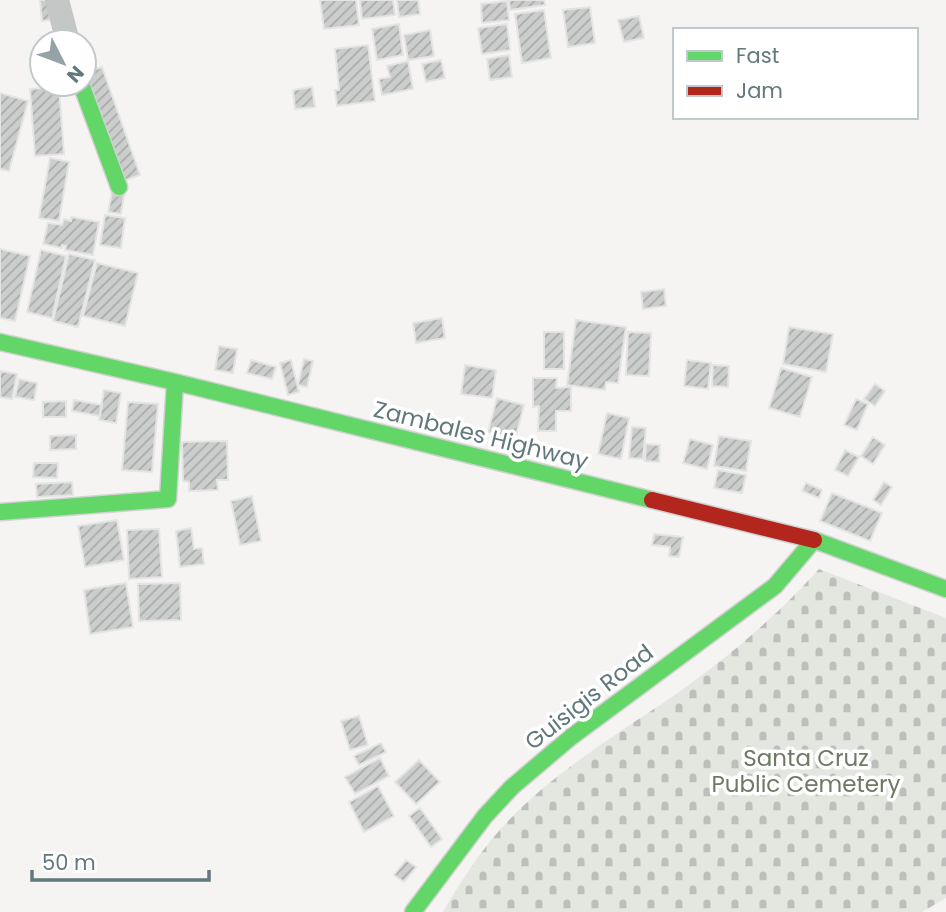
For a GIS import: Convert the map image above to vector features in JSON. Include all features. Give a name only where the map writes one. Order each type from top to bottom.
[{"type":"main road","points":[[86,98],[119,187]]},
{"type":"main road","name":"Zambales Highway","points":[[0,342],[175,382],[814,540],[946,589]]},
{"type":"main road","points":[[0,512],[168,499],[175,382]]},
{"type":"main road","name":"Guisigis Road","points":[[413,912],[485,816],[512,787],[571,737],[775,586],[814,540]]},
{"type":"street","points":[[57,0],[64,28]]},
{"type":"green space","name":"Santa Cruz Public Cemetery","points":[[819,569],[946,618],[946,898],[922,912],[443,912],[483,850],[528,801],[582,758],[722,660],[762,626]]},
{"type":"building","points":[[40,0],[48,0],[50,20],[42,21]]},
{"type":"building","points":[[320,0],[356,0],[359,25],[324,29]]},
{"type":"building","points":[[360,0],[393,0],[395,15],[362,19]]},
{"type":"building","points":[[397,0],[418,0],[420,14],[399,17]]},
{"type":"building","points":[[509,0],[544,0],[545,5],[510,10]]},
{"type":"building","points":[[507,1],[509,20],[482,23],[481,4]]},
{"type":"building","points":[[590,7],[595,43],[568,47],[563,10]]},
{"type":"building","points":[[544,10],[551,58],[522,63],[515,14]]},
{"type":"building","points":[[639,16],[644,38],[624,42],[618,20]]},
{"type":"building","points":[[399,24],[403,55],[377,60],[372,29]]},
{"type":"building","points":[[507,24],[510,50],[482,54],[478,28]]},
{"type":"building","points":[[430,30],[434,56],[408,60],[404,35]]},
{"type":"building","points":[[368,45],[375,101],[337,106],[335,90],[339,90],[335,49]]},
{"type":"building","points":[[509,55],[512,77],[490,80],[487,59]]},
{"type":"building","points":[[441,60],[445,78],[426,82],[422,64]]},
{"type":"building","points":[[408,61],[413,89],[382,95],[379,79],[390,77],[387,66]]},
{"type":"building","points":[[102,67],[140,175],[121,182],[92,98],[98,98],[98,68]]},
{"type":"building","points":[[312,87],[315,107],[295,109],[293,90]]},
{"type":"building","points":[[0,93],[28,101],[9,171],[0,169]]},
{"type":"building","points":[[31,98],[60,98],[64,154],[35,156]]},
{"type":"building","points":[[50,158],[69,162],[59,221],[39,218]]},
{"type":"building","points":[[113,187],[125,189],[121,214],[108,212]]},
{"type":"building","points":[[105,215],[125,218],[121,248],[100,245]]},
{"type":"building","points":[[71,217],[99,222],[93,255],[65,250],[66,246],[62,245],[62,248],[43,244],[48,223],[62,225],[64,219],[71,221]]},
{"type":"building","points":[[0,249],[30,256],[15,321],[0,318]]},
{"type":"building","points":[[41,250],[66,256],[52,318],[27,312]]},
{"type":"building","points":[[69,254],[95,260],[78,327],[53,321]]},
{"type":"building","points":[[97,263],[138,273],[125,326],[83,316]]},
{"type":"building","points":[[664,289],[666,306],[643,309],[641,292]]},
{"type":"building","points":[[442,318],[445,338],[416,343],[413,323]]},
{"type":"building","points":[[576,320],[626,327],[618,383],[606,382],[605,390],[567,385]]},
{"type":"building","points":[[789,327],[833,334],[826,372],[783,364]]},
{"type":"building","points":[[544,332],[564,332],[564,369],[544,369]]},
{"type":"building","points":[[628,332],[651,333],[649,376],[626,375]]},
{"type":"building","points":[[219,346],[237,349],[233,373],[215,370]]},
{"type":"building","points":[[304,359],[313,361],[307,387],[298,385]]},
{"type":"building","points":[[251,360],[276,367],[272,379],[247,373]]},
{"type":"building","points":[[291,360],[299,392],[288,395],[280,363]]},
{"type":"building","points":[[687,360],[711,363],[708,389],[684,386]]},
{"type":"building","points":[[465,365],[496,370],[492,398],[461,394]]},
{"type":"building","points":[[713,365],[729,366],[728,387],[712,386]]},
{"type":"building","points":[[781,368],[812,377],[800,417],[769,408]]},
{"type":"building","points":[[0,371],[17,374],[12,399],[0,397]]},
{"type":"building","points":[[533,378],[557,378],[556,388],[571,387],[571,411],[556,411],[556,431],[538,431],[539,406],[533,407]]},
{"type":"building","points":[[19,379],[37,383],[34,400],[15,397]]},
{"type":"building","points":[[875,384],[885,391],[875,406],[864,399]]},
{"type":"building","points":[[104,390],[121,393],[116,423],[99,420]]},
{"type":"building","points":[[497,398],[524,405],[515,439],[488,432]]},
{"type":"building","points":[[856,399],[868,404],[857,430],[844,425]]},
{"type":"building","points":[[74,400],[102,405],[100,416],[72,411]]},
{"type":"building","points":[[66,401],[66,417],[43,417],[43,402]]},
{"type":"building","points":[[128,402],[158,404],[152,472],[122,470]]},
{"type":"building","points":[[607,413],[629,418],[621,459],[598,454]]},
{"type":"building","points":[[632,427],[646,428],[643,459],[629,458]]},
{"type":"building","points":[[76,435],[76,449],[50,450],[50,436]]},
{"type":"building","points":[[719,436],[751,441],[746,471],[714,466]]},
{"type":"building","points":[[873,437],[885,445],[873,464],[861,456]]},
{"type":"building","points":[[690,439],[713,445],[707,469],[683,463]]},
{"type":"building","points":[[227,441],[228,480],[217,480],[218,490],[189,491],[189,482],[183,481],[182,442]]},
{"type":"building","points":[[646,444],[660,445],[659,462],[645,461]]},
{"type":"building","points":[[845,450],[859,457],[848,476],[835,470]]},
{"type":"building","points":[[34,463],[58,463],[57,478],[33,477]]},
{"type":"building","points":[[718,470],[746,475],[742,493],[714,488]]},
{"type":"building","points":[[72,482],[73,495],[37,497],[36,484]]},
{"type":"building","points":[[884,482],[892,487],[881,505],[873,500]]},
{"type":"building","points":[[806,483],[822,490],[819,498],[802,491]]},
{"type":"building","points":[[832,493],[882,513],[870,541],[820,521]]},
{"type":"building","points":[[252,496],[261,541],[240,545],[231,501]]},
{"type":"building","points":[[117,520],[124,560],[85,567],[78,526]]},
{"type":"building","points":[[191,528],[194,549],[202,548],[204,564],[180,567],[176,531]]},
{"type":"building","points":[[159,529],[162,577],[129,579],[127,530]]},
{"type":"building","points":[[654,534],[683,537],[679,557],[669,556],[670,547],[652,545]]},
{"type":"building","points":[[126,583],[133,627],[90,634],[84,590]]},
{"type":"building","points":[[180,583],[181,620],[139,621],[138,584]]},
{"type":"building","points":[[359,716],[368,745],[350,750],[341,721]]},
{"type":"building","points":[[381,743],[386,752],[359,765],[354,756]]},
{"type":"building","points":[[380,758],[389,776],[355,794],[345,777]]},
{"type":"building","points":[[419,760],[440,782],[416,804],[395,782]]},
{"type":"building","points":[[378,786],[394,816],[364,832],[349,802]]},
{"type":"building","points":[[420,808],[442,839],[431,847],[409,816]]},
{"type":"building","points":[[406,860],[416,867],[404,882],[394,875]]},
{"type":"traffic: fast","points":[[86,98],[119,187]]},
{"type":"traffic: fast","points":[[0,342],[175,382],[652,500]]},
{"type":"traffic: fast","points":[[0,512],[168,499],[175,382]]},
{"type":"traffic: fast","points":[[413,912],[485,816],[512,787],[571,737],[775,586],[814,540]]},
{"type":"traffic: fast","points":[[814,540],[946,589]]},
{"type":"traffic: jam","points":[[652,500],[814,540]]}]
